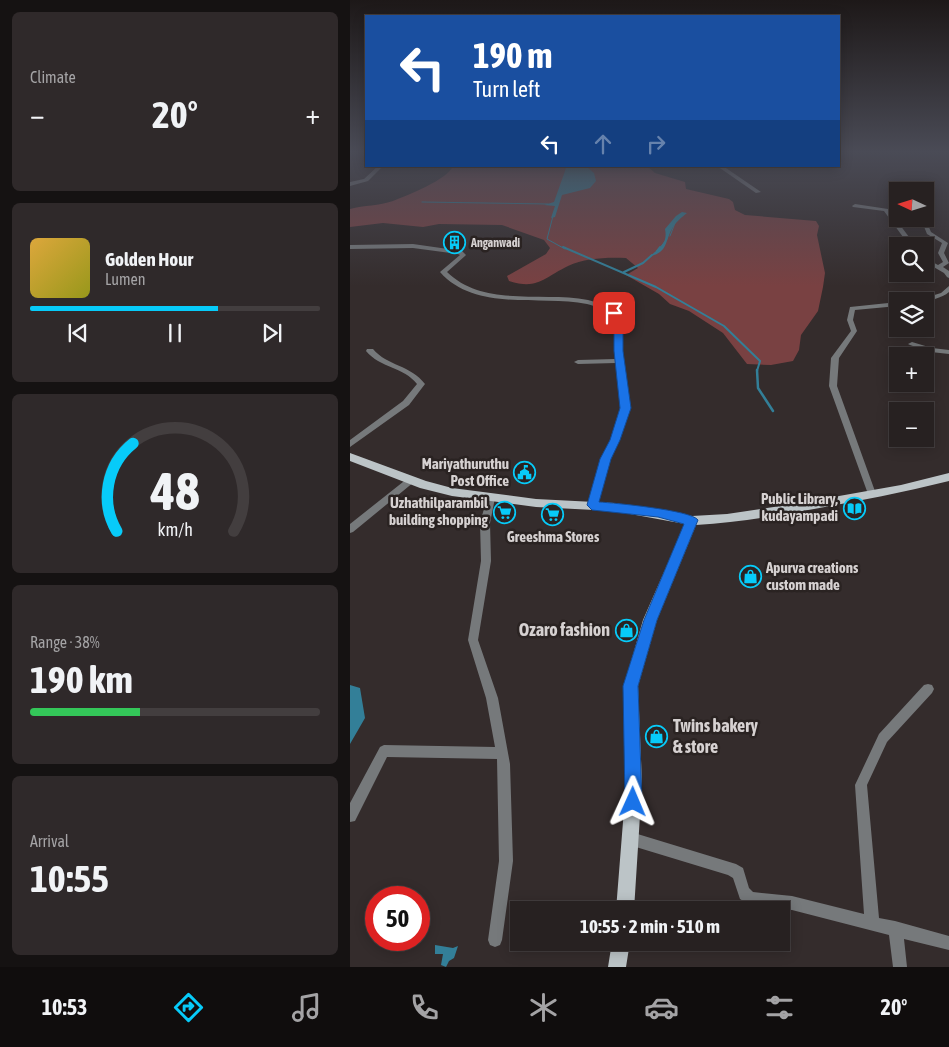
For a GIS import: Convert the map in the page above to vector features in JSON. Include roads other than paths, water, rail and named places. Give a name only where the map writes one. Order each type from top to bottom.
[{"type":"main road","points":[[350,457],[424,485],[452,492],[491,498],[592,505],[658,513],[692,520],[727,519],[872,494],[949,477]]},
{"type":"main road","points":[[627,901],[634,784],[631,686],[650,620],[692,520]]},
{"type":"main road","points":[[617,967],[620,951]]},
{"type":"street","points":[[855,206],[886,210],[906,237]]},
{"type":"street","points":[[927,228],[929,233],[945,243],[941,249],[941,256],[946,264],[939,266]]},
{"type":"street","points":[[350,247],[413,246],[460,252],[463,255],[444,272],[462,288],[492,296],[590,302],[618,316],[619,361],[626,408],[615,440],[605,459],[592,505]]},
{"type":"street","points":[[934,264],[947,272],[949,276]]},
{"type":"street","points":[[934,297],[943,294],[949,288]]},
{"type":"street","points":[[872,494],[833,386],[835,358],[854,331],[850,320],[852,308],[889,305]]},
{"type":"street","points":[[912,344],[931,350],[949,352]]},
{"type":"street","points":[[350,444],[406,403],[421,384],[416,376],[375,359],[370,351]]},
{"type":"street","points":[[578,362],[619,361]]},
{"type":"street","points":[[350,529],[411,480]]},
{"type":"street","points":[[491,498],[485,523],[486,561],[473,640],[492,698],[502,753],[506,861],[494,940]]},
{"type":"street","points":[[872,922],[861,785],[883,738],[928,690]]},
{"type":"street","points":[[350,816],[384,751],[502,753]]},
{"type":"street","points":[[631,839],[731,869],[738,874],[745,896],[751,899],[792,903],[949,943]]},
{"type":"street","points":[[895,928],[900,967]]},
{"type":"water","points":[[556,196],[562,196],[555,217],[551,218],[555,206],[544,205],[554,202]]},
{"type":"water","points":[[682,212],[687,213],[673,227],[663,249],[650,256],[664,242],[665,229]]},
{"type":"water","points":[[350,685],[360,688],[365,718],[350,744]]},
{"type":"water","points":[[435,945],[453,948],[458,946],[454,958],[449,961],[446,967],[441,965],[443,954],[435,954]]},
{"type":"waterway","points":[[422,202],[548,204]]},
{"type":"waterway","points":[[553,216],[547,239],[565,249]]},
{"type":"waterway","points":[[670,236],[675,223]]},
{"type":"waterway","points":[[659,249],[666,240]]},
{"type":"waterway","points":[[563,247],[656,287],[724,326],[760,361],[757,371]]},
{"type":"waterway","points":[[657,251],[660,247]]},
{"type":"waterway","points":[[624,272],[643,263],[652,255]]},
{"type":"waterway","points":[[757,371],[758,388],[773,411]]},
{"type":"place","name":"Anganwadi","points":[[455,243]]},
{"type":"place","name":"Mariyathuruthu Post Office","points":[[525,473]]},
{"type":"place","name":"Public Library, kudayampadi","points":[[854,508]]},
{"type":"place","name":"Uzhathilparambil building shopping","points":[[504,512]]},
{"type":"place","name":"Greeshma Stores","points":[[553,514]]},
{"type":"place","name":"Apurva creations custom made","points":[[750,577]]},
{"type":"place","name":"Ozaro fashion","points":[[626,630]]},
{"type":"place","name":"Twins bakery & store","points":[[657,736]]}]
